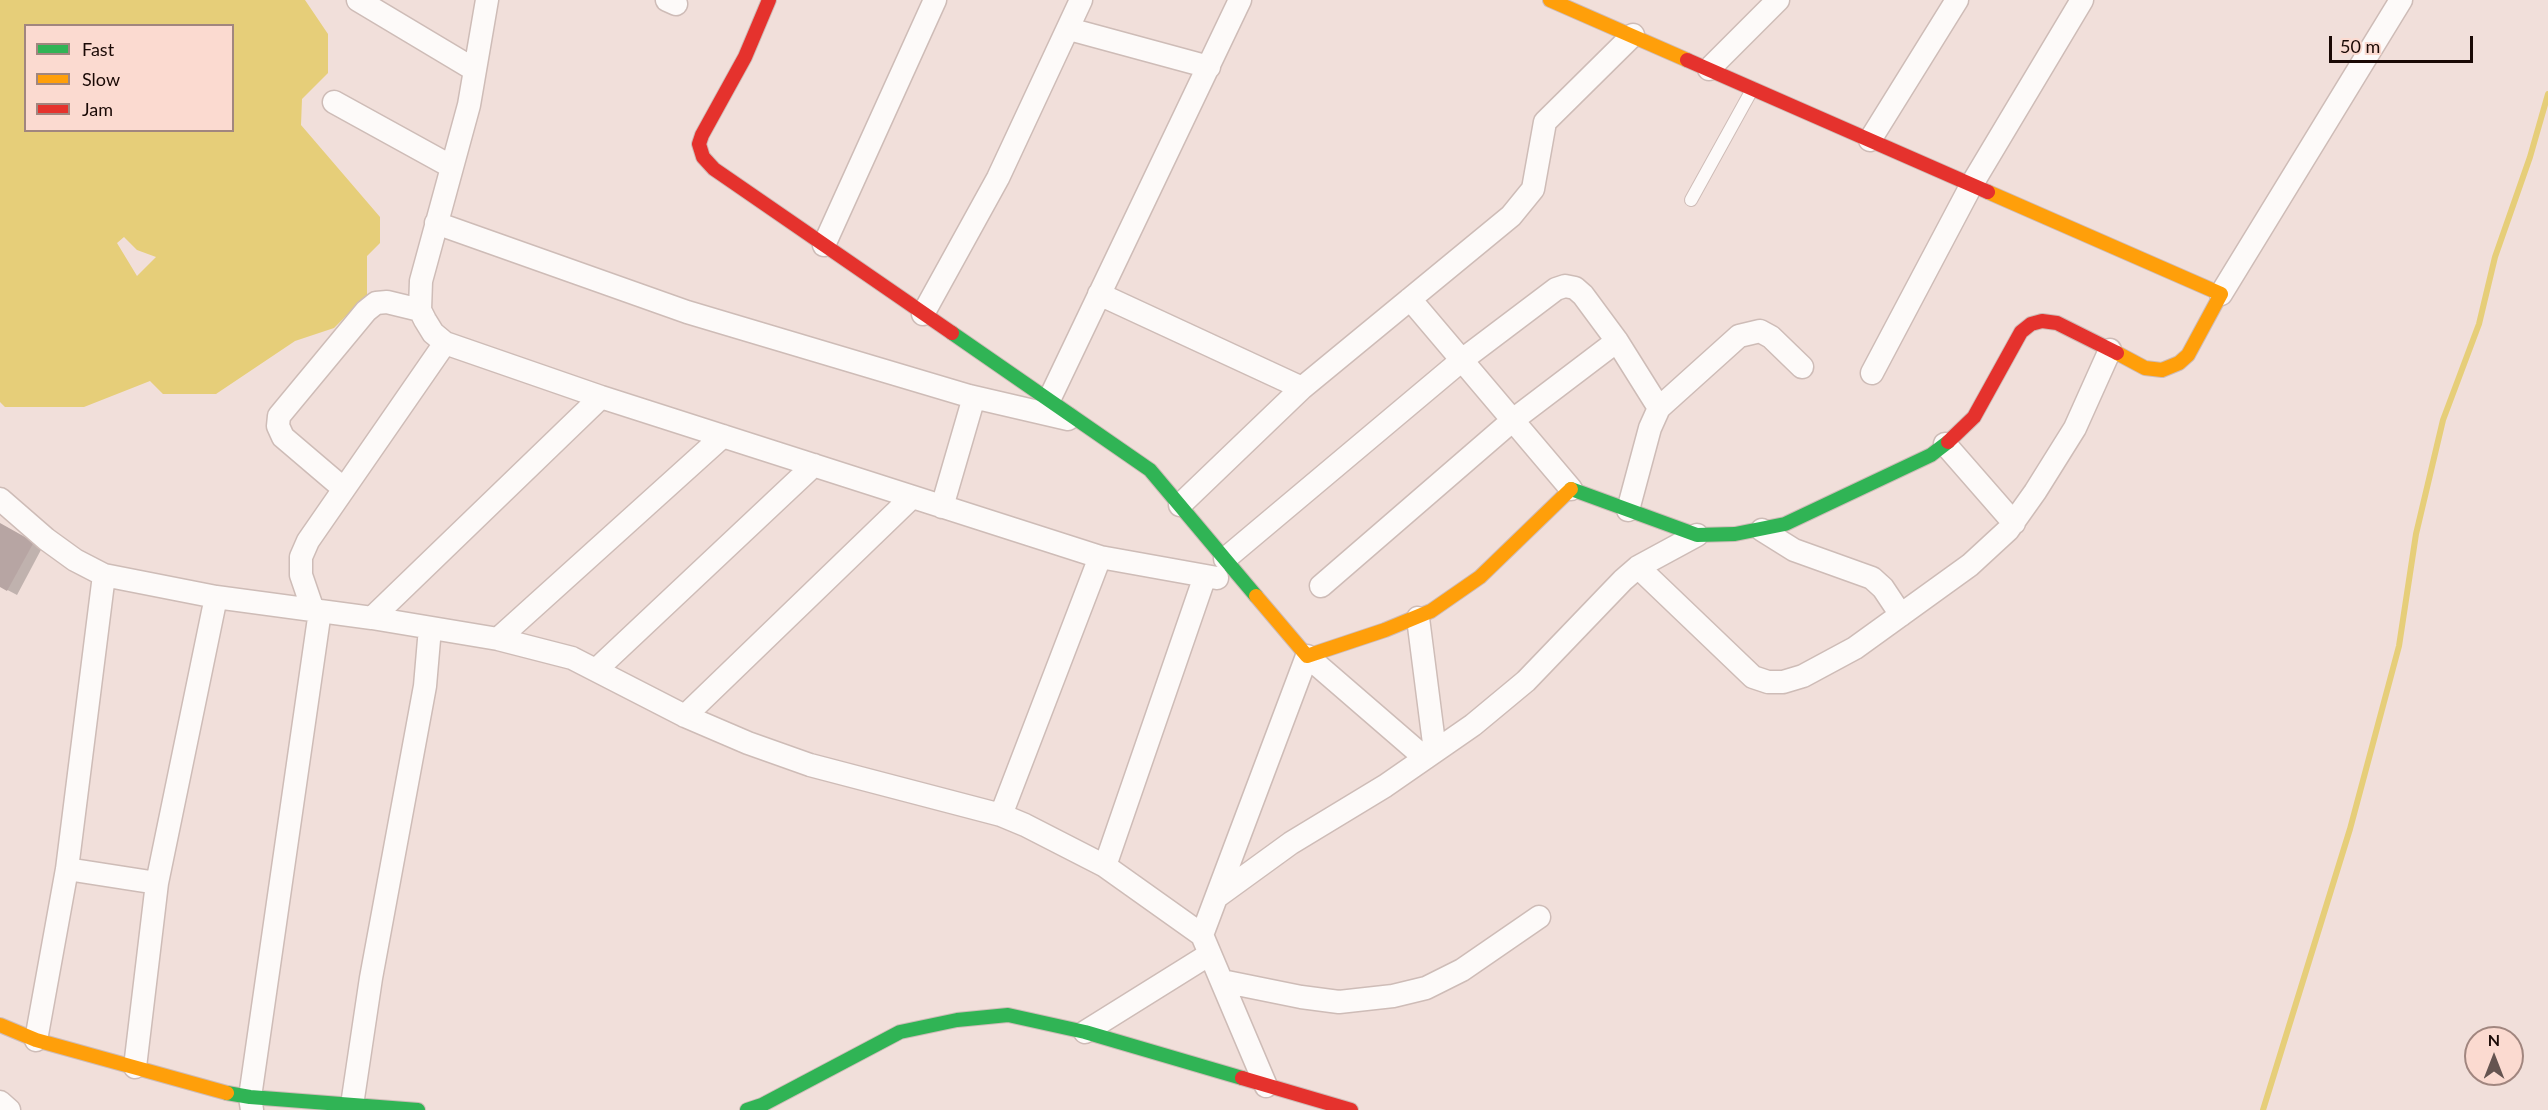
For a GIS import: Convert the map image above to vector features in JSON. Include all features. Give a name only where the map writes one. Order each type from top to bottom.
[{"type":"street","points":[[358,0],[475,70]]},
{"type":"street","points":[[487,0],[469,105],[421,280],[420,309],[433,333],[445,343],[601,397],[1101,557],[1245,583]]},
{"type":"street","points":[[769,0],[745,57],[699,144],[703,157],[714,169],[1150,470],[1307,656],[1430,755]]},
{"type":"street","points":[[824,245],[935,0]]},
{"type":"street","points":[[923,314],[998,178],[1081,0]]},
{"type":"street","points":[[1049,400],[1240,0]]},
{"type":"street","points":[[1709,69],[1778,0]]},
{"type":"street","points":[[1870,140],[1957,0]]},
{"type":"street","points":[[1872,373],[1972,184],[2082,0]]},
{"type":"street","points":[[1410,299],[1571,489],[1697,535],[1735,534],[1785,524],[1931,455],[1945,444],[1974,417],[2021,332],[2031,324],[2042,321],[2057,323],[2145,368],[2162,370],[2179,363],[2188,355],[2221,294],[2401,0]]},
{"type":"street","points":[[1557,1],[2221,294]]},
{"type":"street","points":[[1069,29],[1209,67]]},
{"type":"street","points":[[1180,505],[1302,388],[1511,216],[1533,189],[1545,122],[1633,36]]},
{"type":"street","points":[[334,102],[452,167]]},
{"type":"street","points":[[436,223],[687,312],[974,398],[1081,422]]},
{"type":"street","points":[[1225,559],[1462,360],[1556,289],[1565,286],[1575,288],[1583,295],[1617,341],[1659,408]]},
{"type":"street","points":[[1099,294],[1302,388]]},
{"type":"street","points":[[344,489],[283,437],[278,426],[279,416],[366,311],[376,303],[387,302],[420,309]]},
{"type":"street","points":[[1628,510],[1650,428],[1659,408],[1739,336],[1760,332],[1771,337],[1802,367]]},
{"type":"street","points":[[1321,586],[1513,420],[1617,341]]},
{"type":"street","points":[[251,1104],[317,611],[302,575],[301,557],[308,541],[445,343]]},
{"type":"street","points":[[1638,567],[1754,677],[1768,682],[1783,682],[1803,676],[1855,648],[1970,565],[2014,523],[2075,428],[2110,350]]},
{"type":"street","points":[[372,618],[601,397]]},
{"type":"street","points":[[942,507],[974,398]]},
{"type":"street","points":[[498,639],[723,436]]},
{"type":"street","points":[[1945,444],[2014,523]]},
{"type":"street","points":[[597,669],[814,465]]},
{"type":"street","points":[[1307,656],[1418,618],[1480,577],[1571,489]]},
{"type":"street","points":[[685,716],[912,497]]},
{"type":"street","points":[[0,499],[46,539],[75,560],[104,575],[216,597],[372,618],[498,639],[572,658],[685,716],[810,765],[1001,816],[1105,867],[1206,945],[1266,1086]]},
{"type":"street","points":[[1762,530],[1794,550],[1872,578],[1883,588],[1901,615]]},
{"type":"street","points":[[1218,896],[1291,843],[1473,725],[1526,681],[1603,599],[1638,567],[1697,535]]},
{"type":"street","points":[[1001,816],[1101,557]]},
{"type":"street","points":[[36,1040],[67,869],[104,575]]},
{"type":"street","points":[[1105,867],[1205,576]]},
{"type":"street","points":[[135,1067],[157,883],[216,597]]},
{"type":"street","points":[[1418,618],[1430,755]]},
{"type":"street","points":[[352,1106],[379,935],[425,686],[430,627]]},
{"type":"street","points":[[1085,1032],[1206,945],[1218,896],[1307,656]]},
{"type":"street","points":[[67,869],[157,883]]},
{"type":"street","points":[[1222,981],[1300,998],[1339,1002],[1393,996],[1426,988],[1462,970],[1539,917]]},
{"type":"street","points":[[747,1110],[762,1106],[900,1032],[957,1020],[1008,1015],[1085,1032],[1351,1110]]},
{"type":"street","points":[[0,1025],[36,1040],[135,1067],[251,1104],[418,1110]]},
{"type":"street","points":[[0,1102],[9,1110]]},
{"type":"lane","points":[[1690,200],[1753,88]]},
{"type":"shaded area","points":[[0,0],[305,0],[328,34],[328,73],[302,99],[301,125],[380,217],[380,243],[367,256],[367,295],[334,328],[295,341],[216,394],[163,394],[150,381],[84,407],[5,407],[0,402]],"holes":[[[124,237],[137,250],[156,257],[137,276],[117,243]]]},
{"type":"building","points":[[0,523],[34,542],[7,591],[0,587]]},
{"type":"waterway","points":[[2263,1110],[2350,829],[2399,646],[2416,534],[2443,420],[2479,324],[2495,257],[2530,157],[2548,94]]},
{"type":"traffic: fast","points":[[952,333],[1150,470],[1256,596]]},
{"type":"traffic: fast","points":[[1571,489],[1697,535],[1735,534],[1785,524],[1931,455],[1948,442]]},
{"type":"traffic: fast","points":[[747,1110],[762,1105],[900,1032],[957,1020],[1008,1015],[1085,1032],[1242,1078]]},
{"type":"traffic: fast","points":[[227,1093],[250,1097],[418,1110]]},
{"type":"traffic: slow","points":[[1550,0],[1687,60]]},
{"type":"traffic: slow","points":[[1988,192],[2221,294],[2188,355],[2179,363],[2162,370],[2145,368],[2117,353]]},
{"type":"traffic: slow","points":[[1256,596],[1307,656],[1385,630],[1431,611],[1480,577],[1571,489]]},
{"type":"traffic: slow","points":[[0,1025],[36,1040],[227,1093]]},
{"type":"traffic: jam","points":[[769,0],[745,57],[702,135],[699,144],[703,157],[714,169],[952,333]]},
{"type":"traffic: jam","points":[[1687,60],[1988,192]]},
{"type":"traffic: jam","points":[[1948,442],[1974,417],[2021,332],[2031,324],[2042,321],[2057,323],[2117,353]]},
{"type":"traffic: jam","points":[[1242,1078],[1351,1110]]}]
